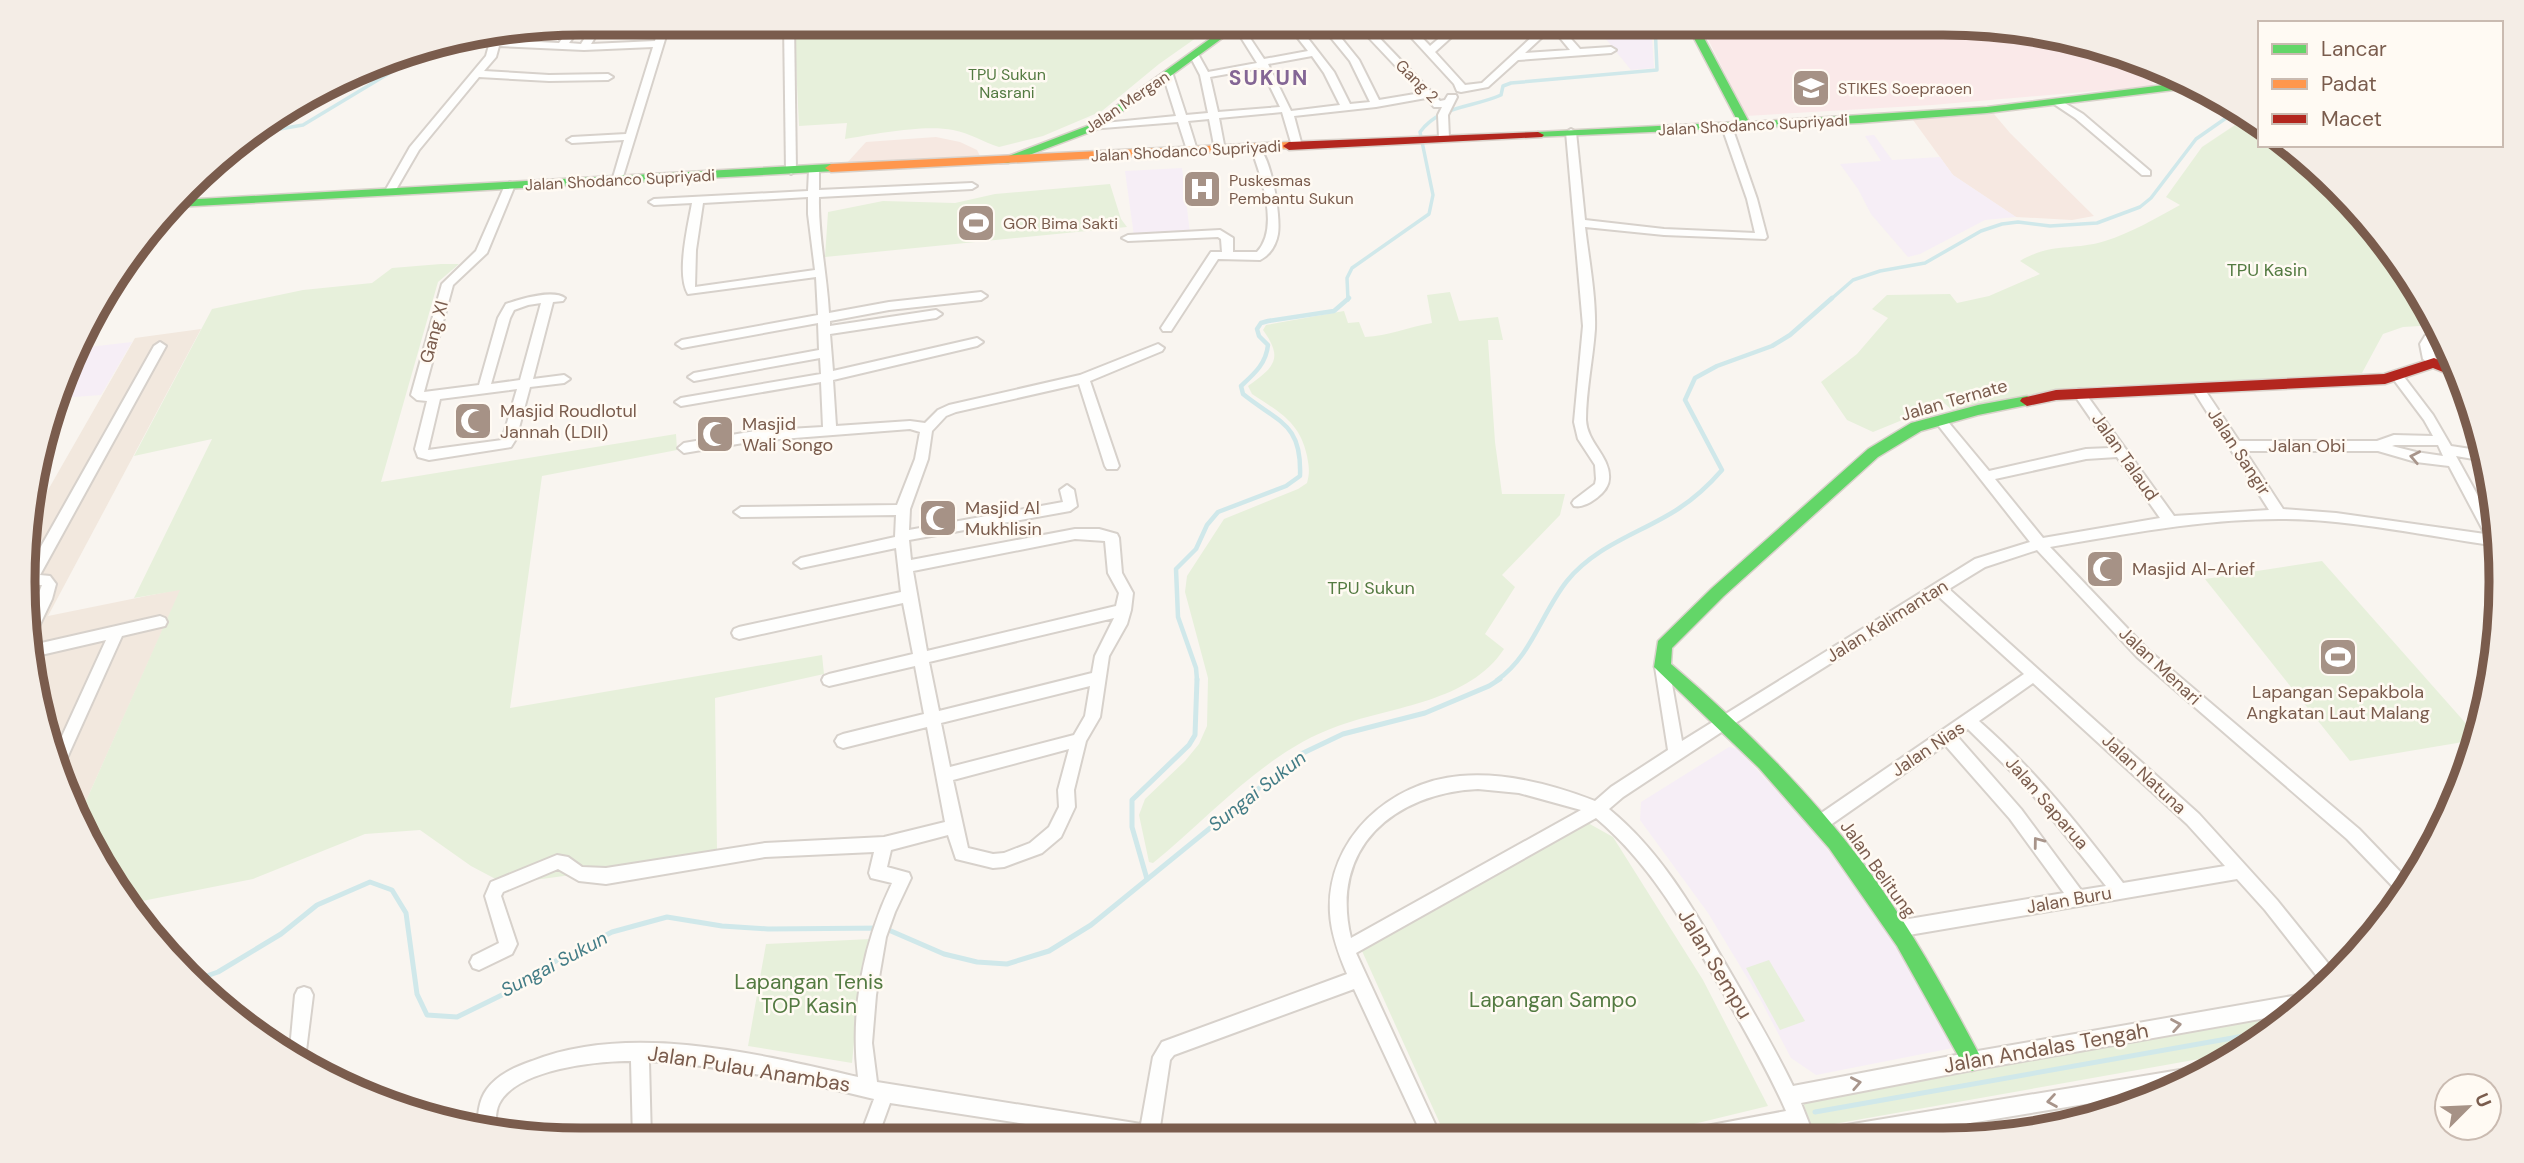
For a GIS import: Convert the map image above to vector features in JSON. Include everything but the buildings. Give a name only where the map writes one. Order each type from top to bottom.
[{"type":"main road","name":"Jalan Mergan","points":[[1004,160],[1094,127],[1222,35]]},
{"type":"main road","points":[[1698,35],[1746,126]]},
{"type":"main road","name":"Jalan Shodanco Supriyadi","points":[[187,203],[1192,150],[1926,116],[2176,87]]},
{"type":"main road","points":[[2434,363],[2445,369]]},
{"type":"main road","name":"Jalan Ternate","points":[[1662,667],[1662,654],[1670,638],[1853,471],[1904,432],[1940,420],[2022,401],[2080,393],[2316,384],[2397,376],[2434,363]]},
{"type":"main road","points":[[1662,667],[1724,722]]},
{"type":"main road","name":"Jalan Belitung","points":[[1724,722],[1820,823],[1857,869],[1898,929],[1972,1060]]},
{"type":"street","points":[[562,46],[570,35]]},
{"type":"street","points":[[584,47],[592,35]]},
{"type":"street","points":[[617,181],[628,137],[661,35]]},
{"type":"street","points":[[789,35],[790,171]]},
{"type":"street","points":[[1244,35],[1287,111],[1297,146]]},
{"type":"street","points":[[1300,35],[1339,89],[1346,107]]},
{"type":"street","points":[[1334,35],[1354,60],[1376,104]]},
{"type":"street","name":"Gang 2","points":[[1371,35],[1428,95],[1445,109]]},
{"type":"street","points":[[1415,35],[1459,83],[1461,89]]},
{"type":"street","points":[[1430,51],[1448,35]]},
{"type":"street","points":[[1439,138],[1445,109],[1461,89],[1485,85],[1539,35]]},
{"type":"street","points":[[1562,35],[1577,52]]},
{"type":"street","points":[[505,41],[584,47],[658,44]]},
{"type":"street","points":[[390,191],[414,149],[491,57],[495,43]]},
{"type":"street","points":[[1515,57],[1611,50]]},
{"type":"street","points":[[1205,75],[1314,52]]},
{"type":"street","points":[[1195,55],[1205,75],[1220,150]]},
{"type":"street","points":[[478,74],[549,78],[608,77]]},
{"type":"street","points":[[1168,75],[1185,120],[1192,150]]},
{"type":"street","points":[[1094,127],[1346,107],[1428,95]]},
{"type":"street","points":[[2058,102],[2079,116],[2146,173]]},
{"type":"street","points":[[1581,223],[1664,232],[1761,237],[1752,199],[1727,127]]},
{"type":"street","points":[[1571,132],[1588,326],[1580,422],[1584,439],[1601,465],[1603,479],[1601,486],[1579,503]]},
{"type":"street","points":[[572,140],[628,137]]},
{"type":"street","points":[[1167,328],[1215,255],[1264,255],[1272,235],[1274,217],[1271,194],[1256,148]]},
{"type":"street","points":[[814,170],[812,196],[821,273],[830,431]]},
{"type":"street","name":"Gang XI","points":[[435,395],[416,395],[445,292],[454,276],[481,253],[510,185]]},
{"type":"street","points":[[654,202],[972,186]]},
{"type":"street","points":[[698,201],[690,250],[689,286],[692,290],[821,273]]},
{"type":"street","points":[[1128,238],[1220,233],[1227,238],[1228,255]]},
{"type":"street","points":[[682,344],[823,317],[950,298],[981,296]]},
{"type":"street","points":[[484,388],[504,318],[510,307],[526,300],[553,298],[527,383],[510,439],[506,444],[423,454],[421,449],[435,395],[484,388],[527,383],[564,379]]},
{"type":"street","points":[[823,331],[936,314]]},
{"type":"street","points":[[2432,338],[2426,344],[2429,359],[2434,363]]},
{"type":"street","points":[[681,402],[826,377],[977,342]]},
{"type":"street","points":[[35,570],[160,346]]},
{"type":"street","points":[[905,567],[1061,536],[1107,535],[1112,538],[1115,573],[1126,593],[1124,610],[1120,624],[1102,656],[1092,717],[1079,740],[1066,790],[1067,807],[1055,832],[1047,841],[1019,855],[993,861],[962,854],[954,827],[909,596],[905,567],[903,539],[903,510],[925,444],[926,430],[942,413],[1083,379],[1158,348]]},
{"type":"street","points":[[694,377],[825,353]]},
{"type":"street","points":[[2397,376],[2417,400],[2485,519]]},
{"type":"street","points":[[1083,379],[1112,466]]},
{"type":"street","name":"Jalan Sangir","points":[[2199,390],[2279,514]]},
{"type":"street","name":"Jalan Talaud","points":[[2080,393],[2170,522]]},
{"type":"street","name":"Jalan Menari","points":[[1940,420],[1988,476],[2053,560],[2142,653],[2353,834],[2399,882]]},
{"type":"street","points":[[684,448],[755,436],[910,425],[926,430]]},
{"type":"street","name":"Jalan Obi","points":[[2237,446],[2378,446],[2407,439],[2448,451]]},
{"type":"street","name":"Jalan Obi","points":[[2378,446],[2416,457],[2448,451]]},
{"type":"street","points":[[2448,451],[2473,454]]},
{"type":"street","points":[[1988,476],[2086,454],[2120,452]]},
{"type":"street","points":[[801,563],[903,539],[1070,506],[1066,489]]},
{"type":"street","points":[[741,512],[903,510]]},
{"type":"street","name":"Jalan Kalimantan","points":[[1347,949],[1598,809],[1617,792],[1724,722],[1980,563],[2042,543],[2170,522],[2279,514],[2336,518],[2487,540]]},
{"type":"street","points":[[35,580],[45,580],[49,584],[46,599],[36,619]]},
{"type":"street","name":"Jalan Natuna","points":[[1940,589],[2185,811],[2241,872],[2324,972]]},
{"type":"street","points":[[739,633],[909,596]]},
{"type":"street","points":[[829,680],[1124,610]]},
{"type":"street","points":[[40,649],[160,622]]},
{"type":"street","points":[[62,751],[117,632]]},
{"type":"street","points":[[1662,667],[1676,753]]},
{"type":"street","name":"Jalan Nias","points":[[1820,823],[2035,674]]},
{"type":"street","points":[[842,741],[1100,677]]},
{"type":"street","name":"Jalan Saparua","points":[[1969,721],[1989,738],[2050,803],[2119,891]]},
{"type":"street","name":"Jalan Saparua","points":[[1947,736],[1983,773],[2023,822],[2077,898]]},
{"type":"street","points":[[944,775],[1079,740]]},
{"type":"street","points":[[1428,1128],[1358,979],[1341,931],[1338,901],[1347,861],[1363,832],[1382,812],[1431,787],[1476,780],[1536,789],[1598,809]]},
{"type":"street","name":"Jalan Sempu","points":[[1598,809],[1628,836],[1666,885],[1710,953],[1767,1052],[1802,1128]]},
{"type":"street","points":[[479,962],[506,948],[508,944],[493,896],[497,887],[557,862],[562,862],[579,874],[606,876],[765,850],[884,844],[954,827]]},
{"type":"street","points":[[870,1128],[877,1091],[863,1043],[867,995],[878,937],[903,878],[877,873],[884,844]]},
{"type":"street","name":"Jalan Buru","points":[[1898,929],[2241,872]]},
{"type":"street","points":[[1150,1128],[1162,1057],[1168,1048],[1358,979]]},
{"type":"street","points":[[299,1049],[304,995]]},
{"type":"street","name":"Jalan Andalas Tengah","points":[[1788,1096],[1972,1060],[2286,1006]]},
{"type":"street","points":[[640,1052],[642,1128]]},
{"type":"street","name":"Jalan Pulau Anambas","points":[[488,1119],[490,1102],[501,1085],[517,1074],[559,1061],[640,1052],[695,1056],[877,1091],[1111,1128]]},
{"type":"street","points":[[1889,1128],[2138,1091]]},
{"type":"street","points":[[1745,1128],[1798,1118]]},
{"type":"shaded area","points":[[1603,35],[1652,35],[1654,68],[1631,70]]},
{"type":"shaded area","points":[[1978,36],[2084,54],[2149,76],[2154,86],[1932,105],[1746,116],[1707,37]]},
{"type":"shaded area","points":[[1994,114],[2094,216],[2072,220],[2016,217],[1953,175],[1913,120]]},
{"type":"shaded area","points":[[1874,135],[1892,160],[1940,157],[1953,175],[2016,217],[1985,220],[1920,254],[1908,257],[1871,214],[1858,189],[1840,164],[1881,161],[1865,136]]},
{"type":"shaded area","points":[[936,137],[960,142],[977,150],[980,156],[847,163],[866,142]]},
{"type":"shaded area","points":[[1182,168],[1190,233],[1134,236],[1125,171]]},
{"type":"shaded area","points":[[201,329],[48,616],[181,589],[84,806],[64,757],[46,688],[36,617],[36,546],[41,501],[135,338]]},
{"type":"shaded area","points":[[132,342],[101,395],[67,398],[77,372],[88,347]]},
{"type":"shaded area","points":[[1729,747],[1738,749],[1808,825],[1865,897],[1901,954],[1953,1048],[1816,1075],[1791,1058],[1760,999],[1708,913],[1640,820],[1641,802]]},
{"type":"green space","name":"TPU Sukun Nasrani","points":[[795,35],[1200,35],[1159,64],[1102,111],[1043,136],[999,147],[965,133],[942,128],[899,130],[845,139],[847,123],[799,126]]},
{"type":"green space","name":"TPU Kasin","points":[[2239,122],[2258,136],[2258,147],[2275,148],[2329,195],[2353,221],[2397,278],[2425,326],[2403,327],[2383,334],[2362,373],[2199,384],[2110,385],[2049,391],[1952,410],[1944,403],[1873,432],[1847,420],[1821,382],[1857,354],[1888,318],[1872,309],[1887,295],[1950,294],[1957,303],[1989,296],[2040,274],[2020,261],[2042,251],[2105,241],[2180,205],[2166,197],[2202,147]]},
{"type":"green space","name":"GOR Bima Sakti","points":[[1110,184],[1121,219],[1127,227],[825,257],[828,212],[883,201],[955,203],[995,194]]},
{"type":"green space","points":[[459,264],[438,282],[381,482],[676,434],[677,450],[542,476],[510,708],[822,655],[824,674],[715,698],[717,850],[616,869],[505,884],[471,866],[420,830],[365,834],[253,879],[139,902],[108,855],[84,806],[180,590],[134,598],[212,439],[134,456],[212,309],[303,290],[372,283],[392,268]]},
{"type":"green space","name":"TPU Sukun","points":[[1450,292],[1459,321],[1498,317],[1503,340],[1488,340],[1495,442],[1502,494],[1565,494],[1560,515],[1502,575],[1515,587],[1485,634],[1504,649],[1489,667],[1471,681],[1451,691],[1338,726],[1287,751],[1240,786],[1153,863],[1149,862],[1139,815],[1145,799],[1185,761],[1199,744],[1207,726],[1208,678],[1185,592],[1187,576],[1224,519],[1298,489],[1307,483],[1308,479],[1304,444],[1294,426],[1252,394],[1248,386],[1270,368],[1273,362],[1273,348],[1263,330],[1266,325],[1344,311],[1348,323],[1359,322],[1365,337],[1382,335],[1432,323],[1427,295]]},
{"type":"green space","name":"Lapangan Sepakbola Angkatan Laut Malang","points":[[2322,561],[2469,727],[2464,742],[2350,761],[2205,579]]},
{"type":"green space","name":"Lapangan Sampo","points":[[1588,823],[1613,837],[1703,980],[1768,1106],[1677,1128],[1442,1128],[1362,951]]},
{"type":"green space","name":"Lapangan Tenis TOP Kasin","points":[[871,939],[857,1012],[852,1063],[748,1046],[766,944]]},
{"type":"green space","points":[[1769,960],[1805,1021],[1780,1030],[1746,968]]},
{"type":"green space","points":[[2275,1015],[2213,1057],[1817,1127],[1811,1125],[1803,1102]]},
{"type":"waterway","points":[[1348,299],[1347,278],[1352,268],[1429,214],[1433,195],[1420,132],[1428,123],[1457,108],[1501,95],[1503,86],[1511,83],[1657,70],[1656,35]]},
{"type":"waterway","points":[[274,130],[303,125],[402,66]]},
{"type":"waterway","name":"Sungai Sukun","points":[[1830,300],[1853,280],[1880,271],[1925,263],[1981,231],[2002,224],[2018,222],[2050,226],[2097,223],[2140,207],[2151,198],[2196,139],[2229,116]]},
{"type":"waterway","name":"Sungai Sukun","points":[[1497,680],[1519,659],[1558,593],[1579,569],[1605,549],[1684,505],[1722,470],[1685,400],[1695,378],[1717,366],[1772,346],[1790,335],[1832,298]]},
{"type":"waterway","points":[[1197,680],[1196,668],[1178,617],[1176,569],[1196,549],[1207,525],[1218,512],[1286,486],[1300,476],[1300,458],[1292,434],[1286,426],[1243,394],[1241,386],[1259,368],[1267,352],[1268,345],[1259,336],[1257,329],[1261,323],[1268,321],[1334,311],[1348,299]]},
{"type":"waterway","name":"Sungai Sukun","points":[[204,977],[218,972],[281,934],[317,905],[370,882],[392,890],[406,913],[417,994],[427,1015],[457,1017],[506,993],[554,962],[612,932],[667,917],[722,926],[768,929],[884,928],[944,954],[977,962],[1007,964],[1049,951],[1091,925],[1301,754],[1343,734],[1425,713],[1500,679]]},
{"type":"waterway","points":[[1147,879],[1132,827],[1132,800],[1189,745],[1195,735],[1197,680]]},
{"type":"waterway","points":[[1815,1112],[2247,1035]]},
{"type":"traffic: fast","points":[[1004,160],[1094,127],[1221,35]]},
{"type":"traffic: fast","points":[[1697,35],[1746,126]]},
{"type":"traffic: fast","points":[[1538,135],[1860,120],[1987,110],[2175,87]]},
{"type":"traffic: fast","points":[[187,203],[831,168]]},
{"type":"traffic: fast","points":[[1972,1061],[1903,939],[1835,842],[1765,762],[1715,713],[1662,667],[1664,646],[1718,592],[1873,453],[1916,427],[1978,410],[2027,401]]},
{"type":"traffic: slow","points":[[831,168],[1289,146]]},
{"type":"traffic: jam","points":[[1289,146],[1538,135]]},
{"type":"traffic: jam","points":[[2027,401],[2056,395],[2385,379],[2434,363],[2445,369]]},
{"type":"place","name":"STIKES Soepraoen","points":[[1811,88]]},
{"type":"place","name":"Puskesmas Pembantu Sukun","points":[[1202,189]]},
{"type":"place","name":"GOR Bima Sakti","points":[[976,223]]},
{"type":"place","name":"Masjid Roudlotul Jannah (LDII)","points":[[473,421]]},
{"type":"place","name":"Masjid Wali Songo","points":[[715,434]]},
{"type":"place","name":"Masjid Al Mukhlisin","points":[[938,518]]},
{"type":"place","name":"Masjid Al-Arief","points":[[2105,569]]},
{"type":"place","name":"Lapangan Sepakbola Angkatan Laut Malang","points":[[2338,657]]},
{"type":"district","name":"SUKUN","points":[[1269,78]]}]
